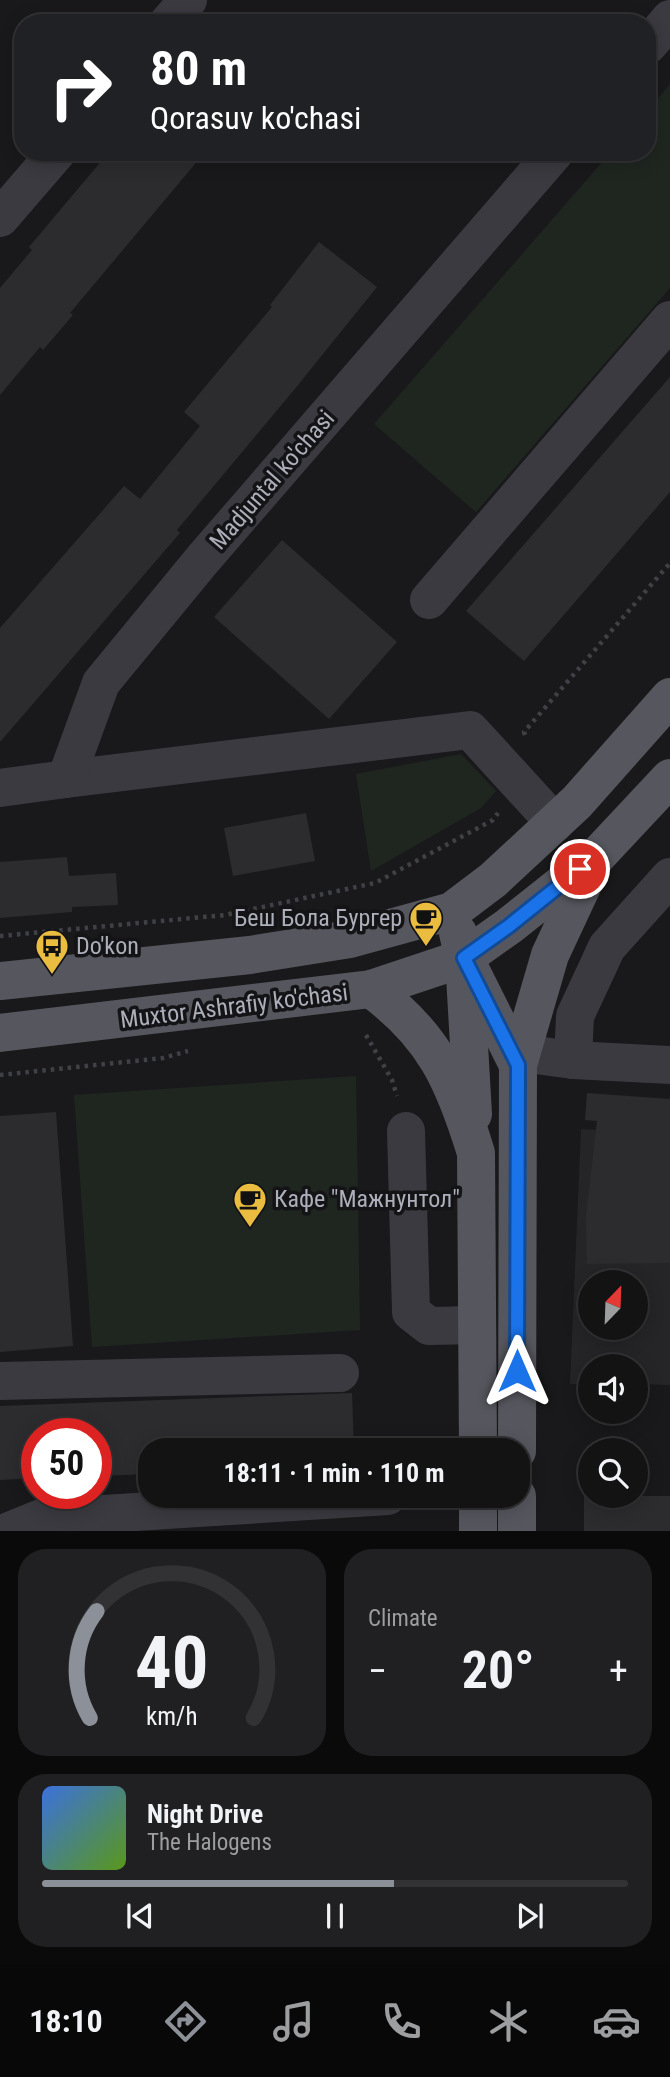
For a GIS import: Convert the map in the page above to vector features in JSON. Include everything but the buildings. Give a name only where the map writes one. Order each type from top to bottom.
[{"type":"main road","points":[[478,1438],[476,1153],[464,958],[452,911],[493,880],[555,824],[606,771],[670,697]]},
{"type":"main road","points":[[517,1438],[519,1059],[550,955],[596,857],[670,778]]},
{"type":"main road","name":"Muxtor Ashrafiy ko'chasi","points":[[0,1034],[365,1006],[464,958],[596,857]]},
{"type":"main road","name":"Muxtor Ashrafiy ko'chasi","points":[[0,981],[250,955],[350,939],[452,911]]},
{"type":"main road","points":[[464,958],[519,1059]]},
{"type":"main road","points":[[365,1006],[398,1009],[432,1049],[463,1112],[476,1153]]},
{"type":"main road","points":[[478,1508],[478,1531]]},
{"type":"main road","points":[[517,1508],[517,1531]]},
{"type":"street","points":[[176,14],[188,0]]},
{"type":"street","points":[[656,36],[670,19]]},
{"type":"street","points":[[0,218],[49,161]]},
{"type":"street","name":"Madjuntal ko'chasi","points":[[66,779],[101,683],[212,549],[547,161]]},
{"type":"street","points":[[429,600],[670,320]]},
{"type":"street","points":[[0,788],[470,730],[555,824]]},
{"type":"street","points":[[573,1060],[575,1016],[607,947],[670,877]]},
{"type":"street","points":[[519,1059],[670,1065]]},
{"type":"street","points":[[407,1130],[411,1312],[429,1326],[477,1325]]},
{"type":"street","points":[[0,1381],[340,1373]]},
{"type":"street","points":[[9,1531],[41,1518],[199,1508]]},
{"type":"path","points":[[0,936],[225,915],[375,883],[493,820],[539,764],[524,732],[670,563]]},
{"type":"path","points":[[345,890],[346,901]]},
{"type":"path","points":[[365,1006],[393,1080],[407,1130]]},
{"type":"path","points":[[0,1075],[163,1058],[189,1051]]},
{"type":"path","points":[[393,1080],[400,1080]]},
{"type":"shaded area","points":[[670,84],[670,288],[476,512],[374,424],[603,161],[656,161],[656,101]]},
{"type":"shaded area","points":[[461,754],[496,791],[481,808],[371,871],[356,774]]},
{"type":"shaded area","points":[[356,1076],[360,1330],[92,1347],[74,1095]]},
{"type":"shaded area","points":[[581,1129],[670,1134],[670,1385],[648,1384],[648,1354],[578,1354],[578,1384],[570,1384]]},
{"type":"place","name":"Беш Бола Бургер","points":[[426,948]]},
{"type":"place","name":"Do'kon","points":[[52,976]]},
{"type":"place","name":"Кафе \"Мажнунтол\"","points":[[250,1229]]},
{"type":"route","points":[[517,1371],[518,1065],[464,958],[580,869]]}]
